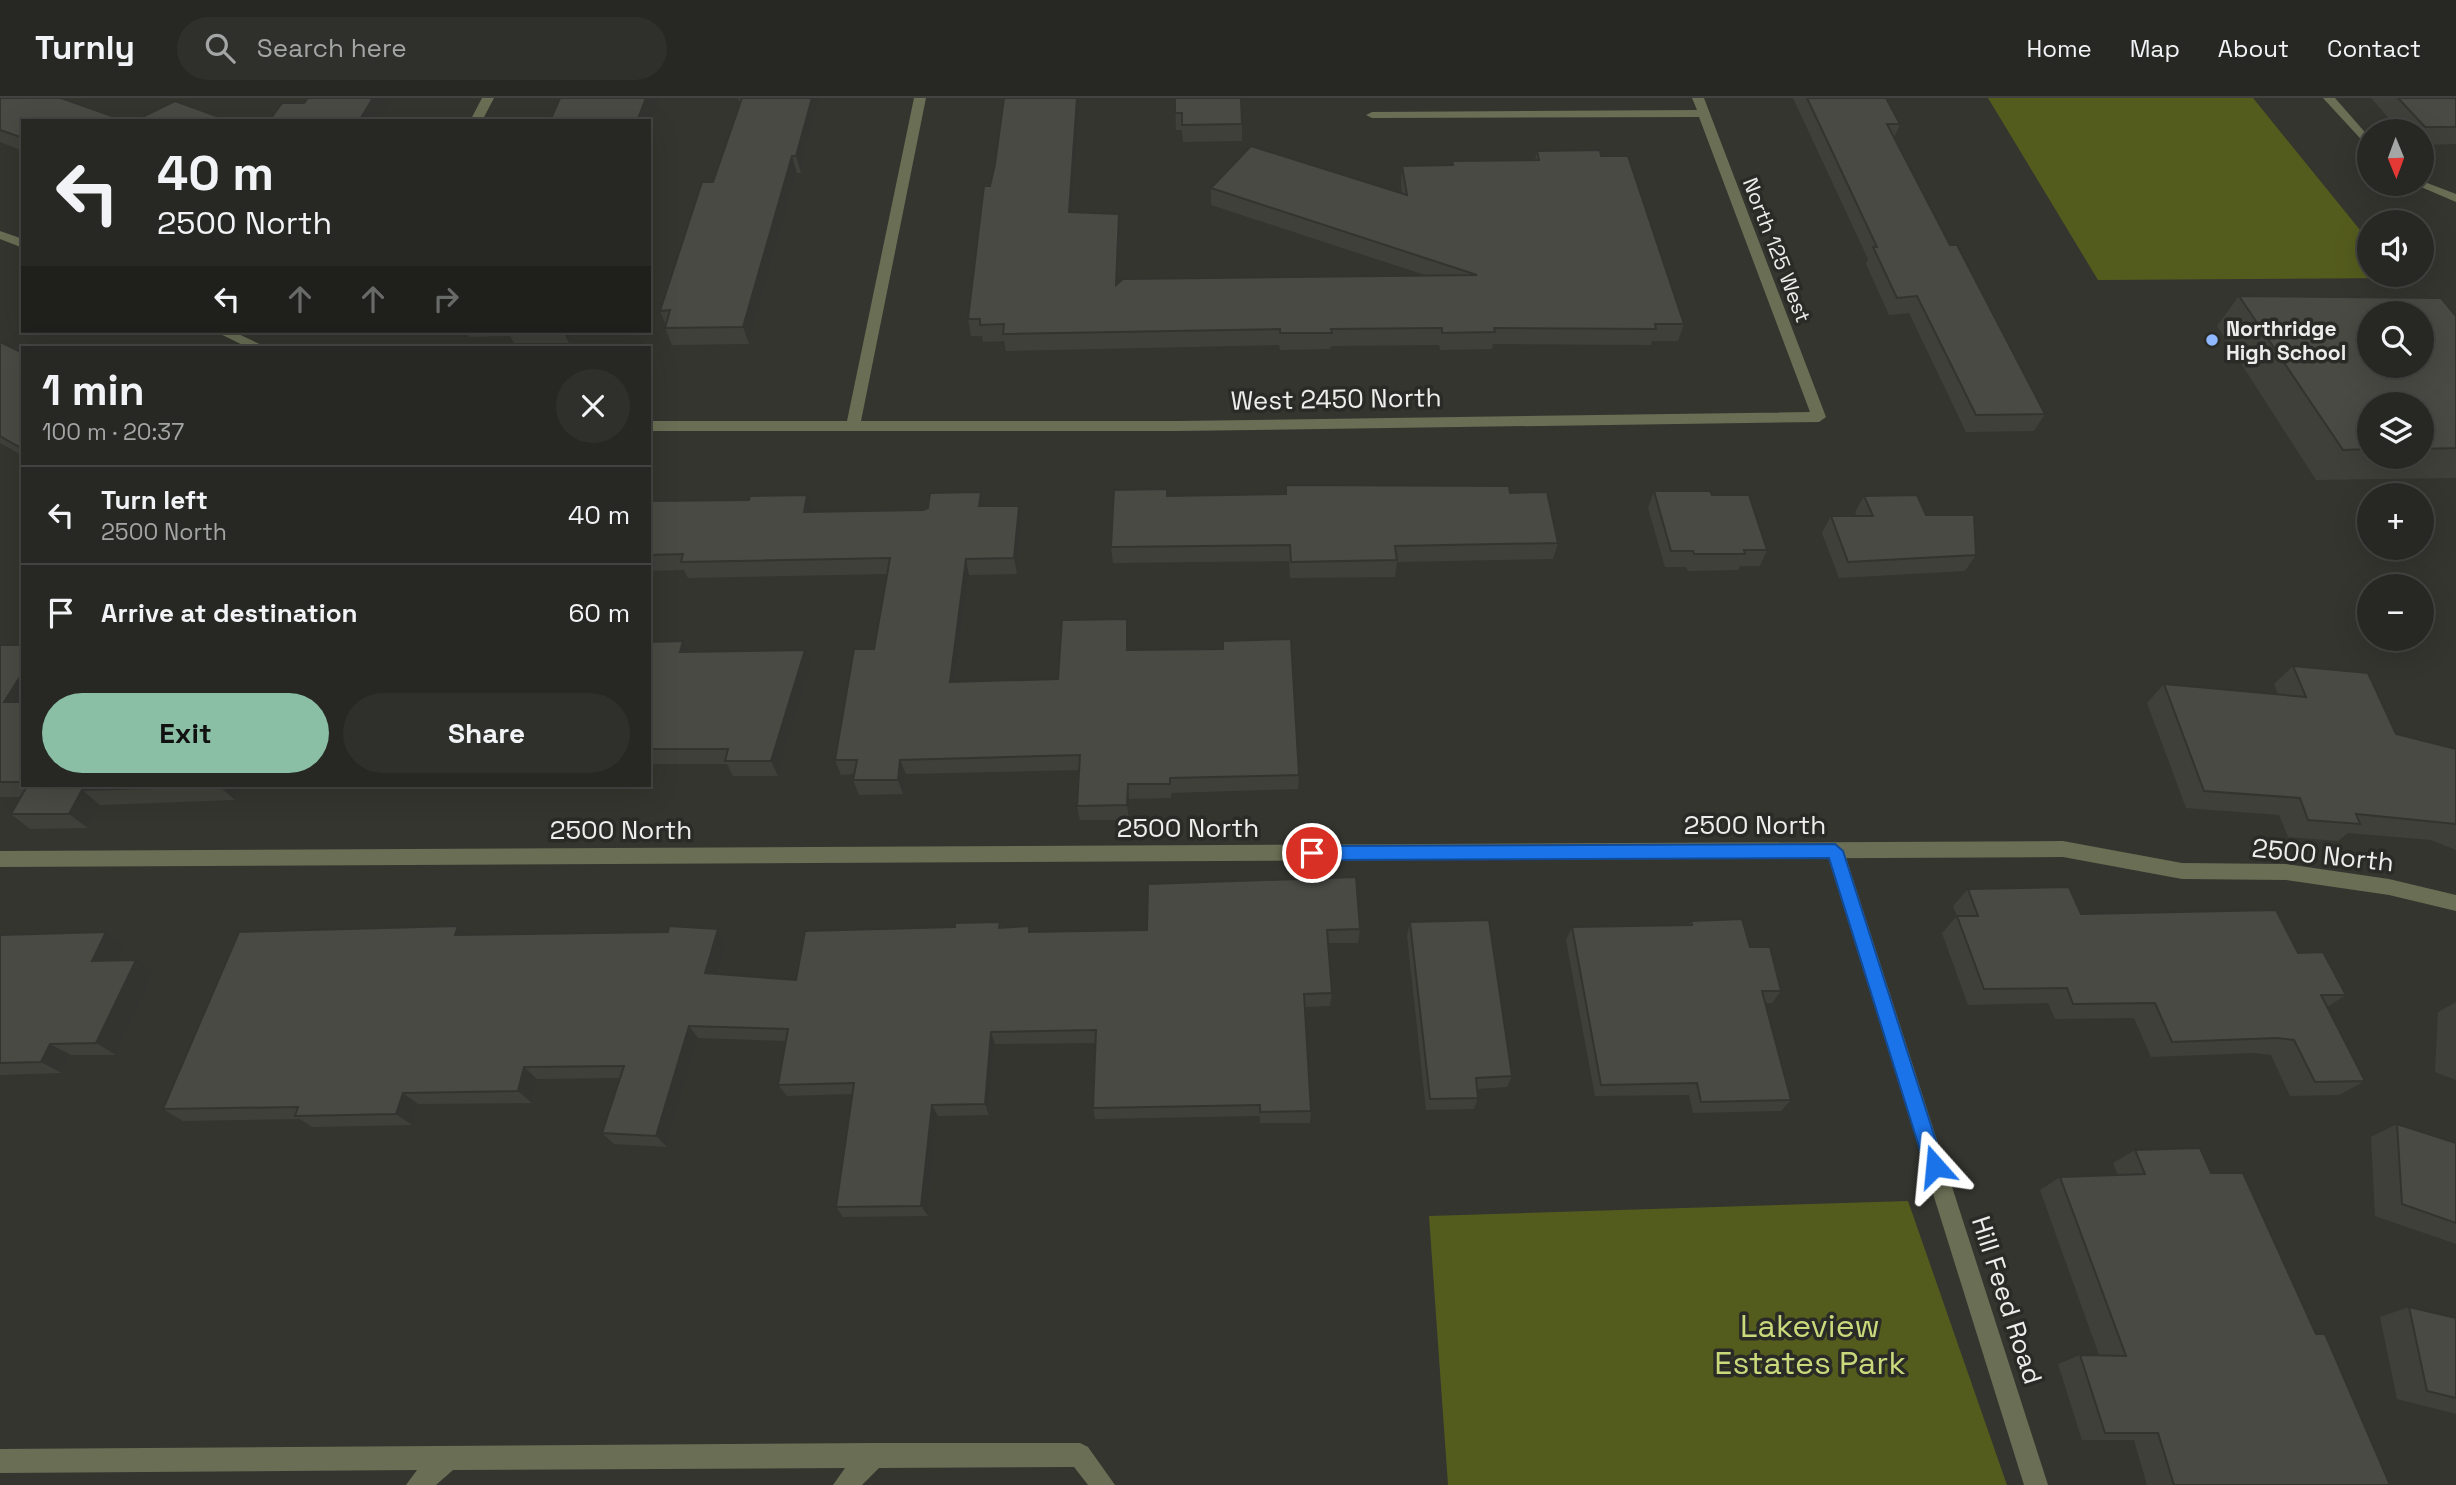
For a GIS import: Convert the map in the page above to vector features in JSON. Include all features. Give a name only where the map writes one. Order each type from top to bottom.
[{"type":"street","points":[[476,119],[488,98]]},
{"type":"street","points":[[853,425],[920,98]]},
{"type":"street","name":"North 125 West","points":[[1699,98],[1819,416]]},
{"type":"street","points":[[2329,98],[2357,131]]},
{"type":"street","points":[[1372,115],[1704,113]]},
{"type":"street","points":[[2434,189],[2456,198]]},
{"type":"street","points":[[0,234],[21,243]]},
{"type":"street","points":[[231,333],[257,346]]},
{"type":"street","name":"West 2450 North","points":[[651,426],[1176,426],[1819,416]]},
{"type":"street","name":"2500 North","points":[[0,859],[2063,849],[2182,872],[2286,872],[2389,887],[2456,903]]},
{"type":"street","name":"Hill Feed Road","points":[[1835,851],[2036,1485]]},
{"type":"street","points":[[845,1485],[875,1455]]},
{"type":"street","points":[[0,1461],[1080,1455],[1102,1485]]},
{"type":"street","points":[[418,1485],[449,1458]]},
{"type":"green space","points":[[1988,98],[2253,98],[2357,226],[2357,278],[2098,280]]},
{"type":"green space","name":"Lakeview Estates Park","points":[[1908,1201],[2007,1485],[1448,1485],[1429,1216]]},
{"type":"building","points":[[0,98],[61,98],[120,119],[21,119],[21,137],[0,130]]},
{"type":"building","points":[[308,98],[373,98],[360,119],[270,119],[282,103],[304,103]]},
{"type":"building","points":[[560,98],[646,98],[638,119],[551,119]]},
{"type":"building","points":[[742,98],[812,98],[796,156],[792,156],[743,327],[665,328],[670,310],[660,311],[702,182],[713,182]]},
{"type":"building","points":[[1004,98],[1077,98],[1069,212],[1119,214],[1116,285],[1123,279],[1477,275],[1211,188],[1251,146],[1407,195],[1402,166],[1453,165],[1452,161],[1539,160],[1537,151],[1600,150],[1601,156],[1628,156],[1684,324],[1655,324],[1656,329],[1494,328],[1495,332],[1442,333],[1442,328],[1331,329],[1332,333],[1280,333],[1280,329],[1003,334],[1004,324],[980,325],[980,319],[968,319],[984,186],[990,186],[995,164]]},
{"type":"building","points":[[1175,98],[1241,98],[1242,124],[1182,125],[1182,113],[1175,113]]},
{"type":"building","points":[[1807,98],[1886,98],[1900,124],[1887,124],[1950,245],[1957,245],[2045,414],[1976,415],[1917,296],[1897,298],[1873,247],[1877,247]]},
{"type":"building","points":[[2398,98],[2456,98],[2456,127],[2434,127],[2434,119],[2418,119]]},
{"type":"building","points":[[175,101],[224,119],[138,119]]},
{"type":"building","points":[[2239,296],[2441,298],[2456,316],[2456,448],[2434,449],[2434,392],[2357,392],[2357,449],[2343,450]]},
{"type":"building","points":[[0,342],[21,352],[21,448],[0,436]]},
{"type":"building","points":[[1286,485],[1509,486],[1510,493],[1547,492],[1558,543],[1395,546],[1397,560],[1291,562],[1290,545],[1111,547],[1114,490],[1167,489],[1167,496],[1286,494]]},
{"type":"building","points":[[1654,491],[1710,491],[1712,495],[1749,495],[1767,550],[1744,550],[1745,554],[1671,551]]},
{"type":"building","points":[[981,492],[979,506],[1019,506],[1014,558],[966,559],[950,682],[1058,679],[1062,620],[1127,619],[1127,650],[1223,649],[1223,641],[1291,639],[1299,775],[1170,778],[1170,784],[1128,784],[1127,805],[1077,806],[1080,755],[900,760],[898,780],[853,780],[857,760],[835,760],[854,649],[874,649],[890,558],[681,562],[683,554],[651,555],[651,501],[749,500],[750,496],[807,495],[804,512],[923,510],[928,508],[930,493]]},
{"type":"building","points":[[1917,495],[1926,515],[1974,515],[1976,555],[1848,562],[1831,516],[1873,516],[1864,496]]},
{"type":"building","points":[[683,641],[680,652],[805,650],[771,761],[725,761],[728,749],[651,749],[651,642]]},
{"type":"building","points":[[0,645],[21,645],[21,675],[4,702],[21,702],[21,782],[0,782]]},
{"type":"building","points":[[2293,666],[2368,673],[2396,734],[2456,749],[2456,824],[2356,814],[2360,824],[2308,820],[2300,798],[2204,791],[2164,684],[2306,697]]},
{"type":"building","points":[[26,787],[186,787],[82,790],[69,814],[11,814]]},
{"type":"building","points":[[1356,877],[1360,929],[1327,930],[1332,993],[1304,994],[1311,1111],[1260,1112],[1260,1105],[1093,1108],[1096,1030],[991,1032],[985,1104],[932,1105],[921,1206],[836,1207],[854,1083],[778,1085],[788,1029],[689,1026],[656,1136],[602,1133],[624,1066],[524,1067],[518,1091],[403,1093],[396,1114],[295,1116],[298,1107],[163,1109],[239,932],[458,926],[455,935],[668,932],[669,926],[718,929],[705,973],[796,980],[805,931],[955,927],[955,923],[1000,922],[999,928],[1029,926],[1029,932],[1147,930],[1148,884]]},
{"type":"building","points":[[2069,887],[2081,914],[2276,910],[2298,953],[2323,952],[2346,995],[2321,995],[2365,1081],[2315,1082],[2294,1040],[2277,1038],[2172,1042],[2155,1003],[2073,1004],[2067,988],[1984,989],[1957,916],[1978,916],[1968,889]]},
{"type":"building","points":[[1742,919],[1750,947],[1770,947],[1781,991],[1762,991],[1791,1100],[1701,1102],[1697,1083],[1601,1085],[1572,927],[1692,925],[1691,921]]},
{"type":"building","points":[[1489,920],[1512,1076],[1476,1078],[1478,1098],[1430,1099],[1410,922]]},
{"type":"building","points":[[106,932],[92,961],[136,960],[96,1043],[50,1044],[41,1062],[0,1063],[0,935]]},
{"type":"building","points":[[2397,1124],[2456,1143],[2456,1223],[2402,1204]]},
{"type":"building","points":[[2200,1148],[2211,1173],[2243,1173],[2316,1334],[2325,1334],[2390,1485],[2174,1485],[2158,1433],[2105,1433],[2080,1355],[2126,1356],[2060,1177],[2145,1174],[2135,1150]]},
{"type":"building","points":[[2409,1307],[2456,1318],[2456,1398],[2427,1391]]},
{"type":"place","name":"Northridge High School","points":[[2212,340]]},
{"type":"route","points":[[1312,853],[1835,851],[1935,1166]]}]
